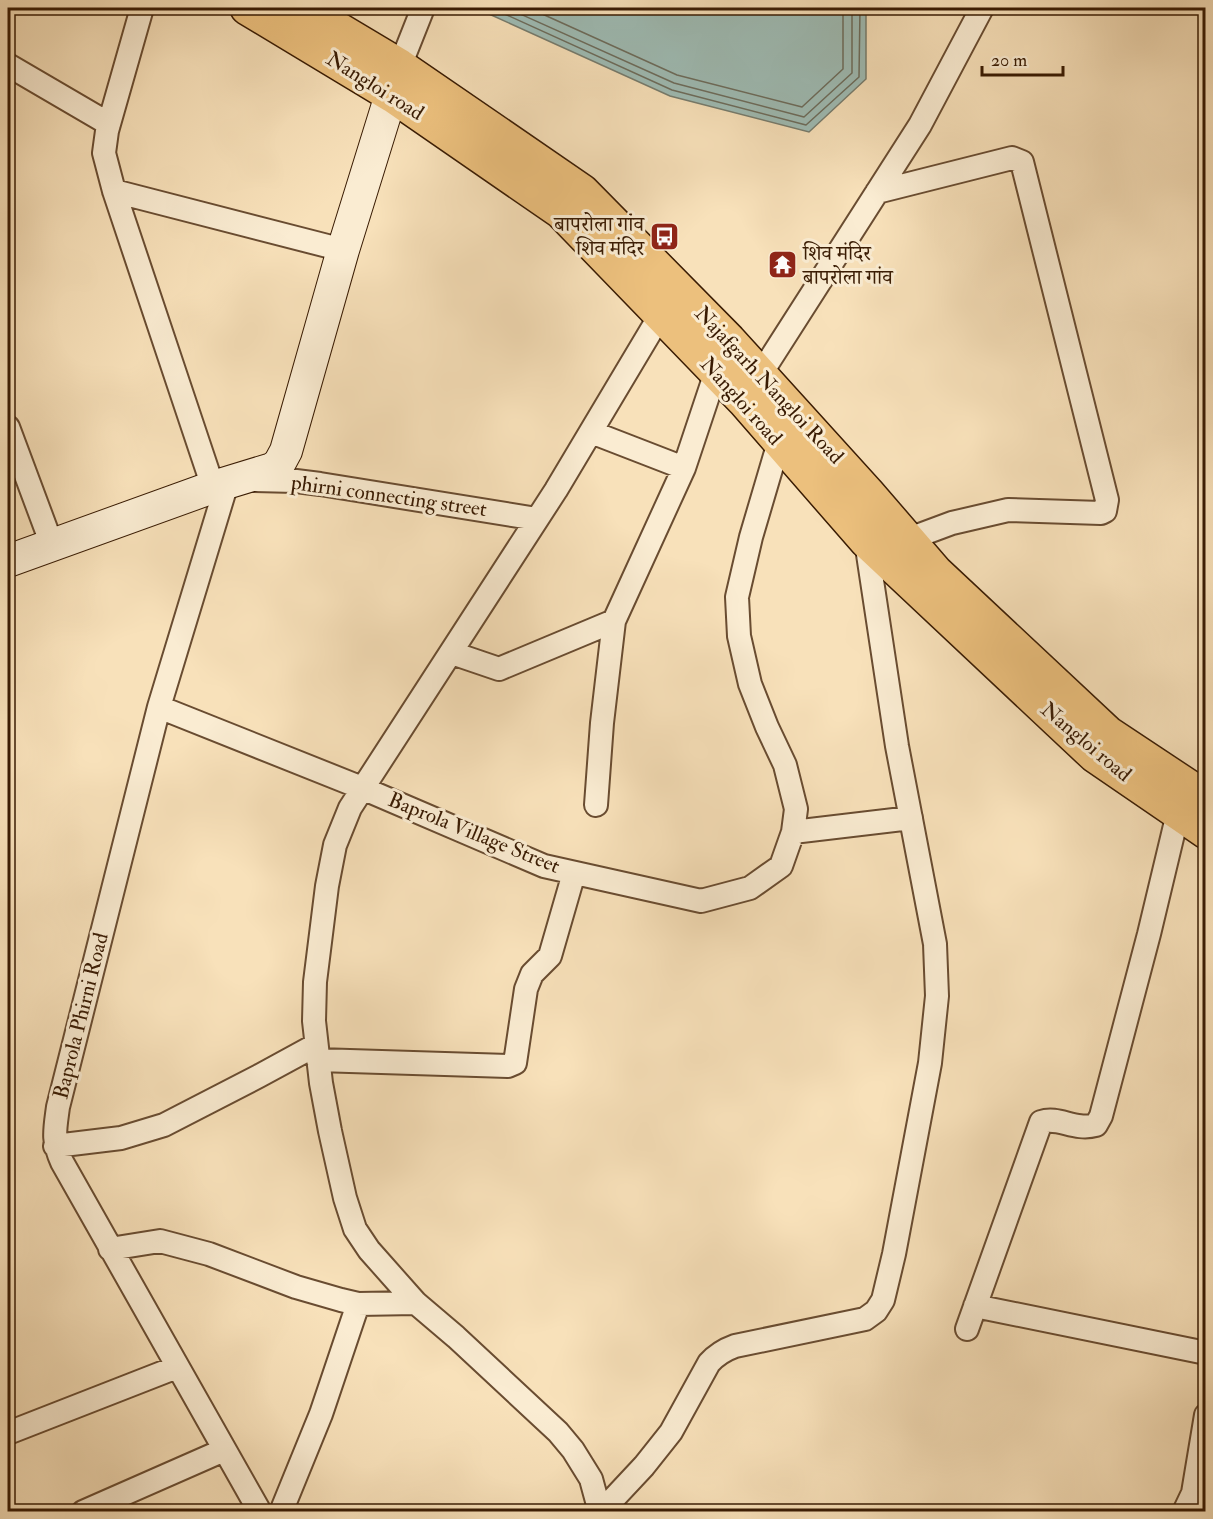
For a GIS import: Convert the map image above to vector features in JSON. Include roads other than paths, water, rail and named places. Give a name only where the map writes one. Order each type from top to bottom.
[{"type":"main road","name":"Nangloi road","points":[[248,8],[396,81],[561,212],[716,372],[752,388],[779,442],[866,541],[1095,756],[1197,797],[1206,832]]},
{"type":"main road","name":"Najafgarh Nangloi Road","points":[[303,8],[396,81],[582,191],[729,340],[752,388],[909,539],[936,572],[1108,733],[1197,797]]},
{"type":"street","points":[[142,8],[108,124],[104,153],[114,191],[227,483]]},
{"type":"street","points":[[8,561],[272,469],[284,458],[343,250],[396,81],[423,8]]},
{"type":"street","points":[[752,388],[920,125],[982,8]]},
{"type":"street","points":[[8,65],[108,124]]},
{"type":"street","points":[[877,192],[1011,158],[1022,162],[1107,500],[1105,511],[1101,513],[1008,510],[972,518],[909,539]]},
{"type":"street","points":[[114,191],[343,250]]},
{"type":"street","points":[[600,1512],[591,1479],[573,1450],[558,1432],[416,1303],[369,1250],[355,1229],[345,1198],[317,1052],[315,982],[335,845],[350,808],[537,519],[677,287]]},
{"type":"street","points":[[596,805],[614,621],[684,468],[716,372]]},
{"type":"street","points":[[8,427],[52,545]]},
{"type":"street","points":[[591,432],[684,468]]},
{"type":"street","name":"Baprola Village Street","points":[[159,707],[362,788],[544,866],[701,901],[750,888],[781,866],[792,832],[796,809],[785,765],[750,684],[739,636],[738,597],[751,537],[779,442]]},
{"type":"street","name":"phirni connecting street","points":[[227,483],[296,481],[537,519]]},
{"type":"street","name":"Baprola Phirni Road","points":[[55,1146],[54,1134],[58,1107],[159,707],[227,483]]},
{"type":"street","points":[[600,1512],[657,1451],[671,1432],[709,1363],[723,1350],[865,1319],[876,1311],[883,1300],[894,1254],[936,1023],[937,996],[935,944],[897,746],[866,541]]},
{"type":"street","points":[[452,653],[500,669],[614,621]]},
{"type":"street","points":[[967,1329],[1041,1122],[1048,1120],[1084,1128],[1096,1125],[1101,1116],[1149,934],[1197,797]]},
{"type":"street","points":[[792,832],[911,819]]},
{"type":"street","points":[[260,1512],[110,1249],[55,1146],[121,1138],[164,1125],[260,1076],[317,1052],[508,1066],[515,1063],[526,989],[532,974],[550,956],[574,873]]},
{"type":"street","points":[[110,1249],[160,1241],[209,1254],[296,1287],[358,1304],[416,1303]]},
{"type":"street","points":[[281,1512],[321,1414],[358,1304]]},
{"type":"street","points":[[975,1306],[1206,1353]]},
{"type":"street","points":[[8,1433],[177,1367]]},
{"type":"street","points":[[1194,1497],[1206,1415]]},
{"type":"street","points":[[83,1512],[224,1450]]},
{"type":"water","points":[[490,8],[866,8],[866,79],[809,132],[670,96],[489,14]]},
{"type":"place","name":"बापरोला गांव शिव मंदिर","points":[[665,236]]},
{"type":"place","name":"शिव मंदिर बापरोला गांव","points":[[782,265]]}]
